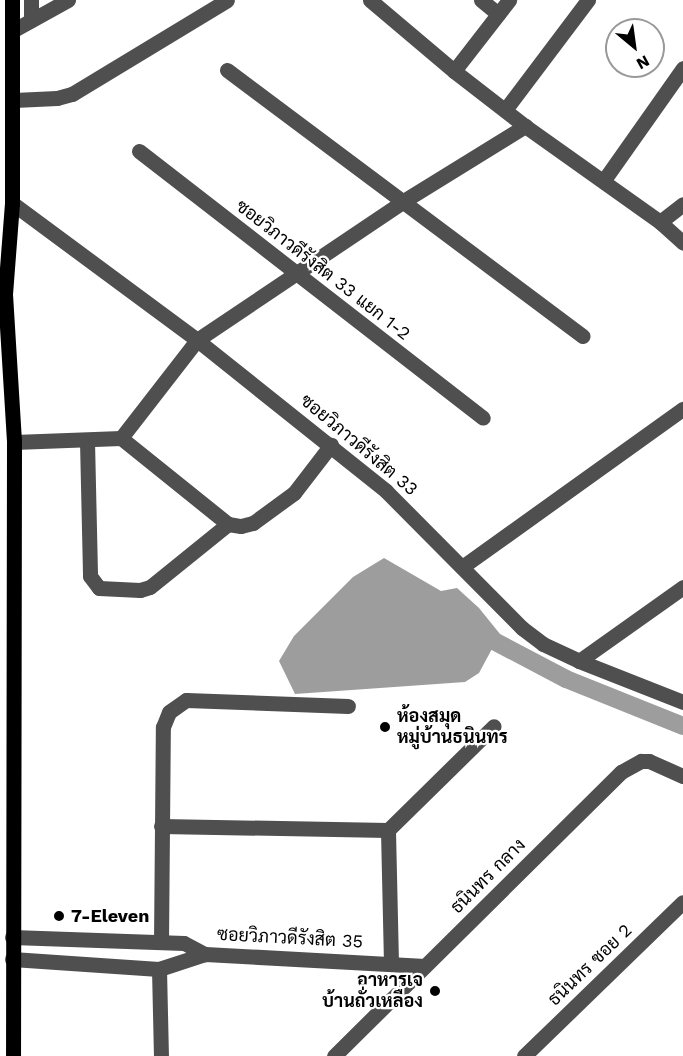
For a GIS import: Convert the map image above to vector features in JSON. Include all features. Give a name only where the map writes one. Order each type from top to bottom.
[{"type":"main road","points":[[5,294],[12,203],[14,100],[12,0]]},
{"type":"main road","points":[[0,190],[12,203]]},
{"type":"main road","points":[[0,256],[5,294],[14,442],[13,1056]]},
{"type":"street","points":[[31,0],[32,20]]},
{"type":"street","points":[[12,30],[68,0]]},
{"type":"street","points":[[14,100],[57,98],[72,94],[227,0]]},
{"type":"street","points":[[370,0],[454,71],[525,126],[660,222],[683,243]]},
{"type":"street","points":[[481,0],[498,14]]},
{"type":"street","points":[[454,71],[509,0]]},
{"type":"street","points":[[505,110],[588,0]]},
{"type":"street","points":[[604,180],[683,68]]},
{"type":"street","points":[[227,70],[582,336]]},
{"type":"street","points":[[121,438],[197,340],[402,202],[525,126]]},
{"type":"street","name":"ซอยวิภาวดีรังสิต 33 แยก 1-2","points":[[139,151],[483,418]]},
{"type":"street","name":"ซอยวิภาวดีรังสิต 33","points":[[12,203],[197,340],[331,445],[411,513],[522,628],[543,644],[579,661],[683,702]]},
{"type":"street","points":[[660,222],[683,204]]},
{"type":"street","points":[[462,567],[683,409]]},
{"type":"street","points":[[14,442],[121,438],[228,524],[241,526],[253,523],[294,493],[331,445]]},
{"type":"street","points":[[87,441],[90,576],[99,588],[140,590],[150,587],[228,524]]},
{"type":"street","points":[[579,661],[683,587]]},
{"type":"street","points":[[162,942],[163,727],[169,712],[186,700],[348,706]]},
{"type":"street","points":[[161,826],[388,830],[494,726]]},
{"type":"street","name":"ธนินทร กลาง","points":[[334,1056],[621,772],[641,761],[683,776]]},
{"type":"street","points":[[388,830],[391,963]]},
{"type":"street","name":"ธนินทร ซอย 2","points":[[524,1056],[683,902]]},
{"type":"street","points":[[12,937],[184,943],[205,954]]},
{"type":"street","name":"ซอยวิภาวดีรังสิต 35","points":[[12,959],[159,969],[205,954],[425,966]]},
{"type":"street","points":[[159,969],[161,1056]]},
{"type":"shaded area","points":[[384,558],[441,591],[457,588],[479,608],[500,634],[479,673],[465,682],[295,694],[279,661],[294,636],[353,577]]},
{"type":"waterway","points":[[475,631],[566,679],[683,726]]},
{"type":"place","name":"ห้องสมุด หมู่บ้านธนินทร","points":[[385,727]]},
{"type":"place","name":"7-Eleven","points":[[59,916]]},
{"type":"place","name":"อาหารเจ บ้านถั่วเหลือง","points":[[435,991]]}]
